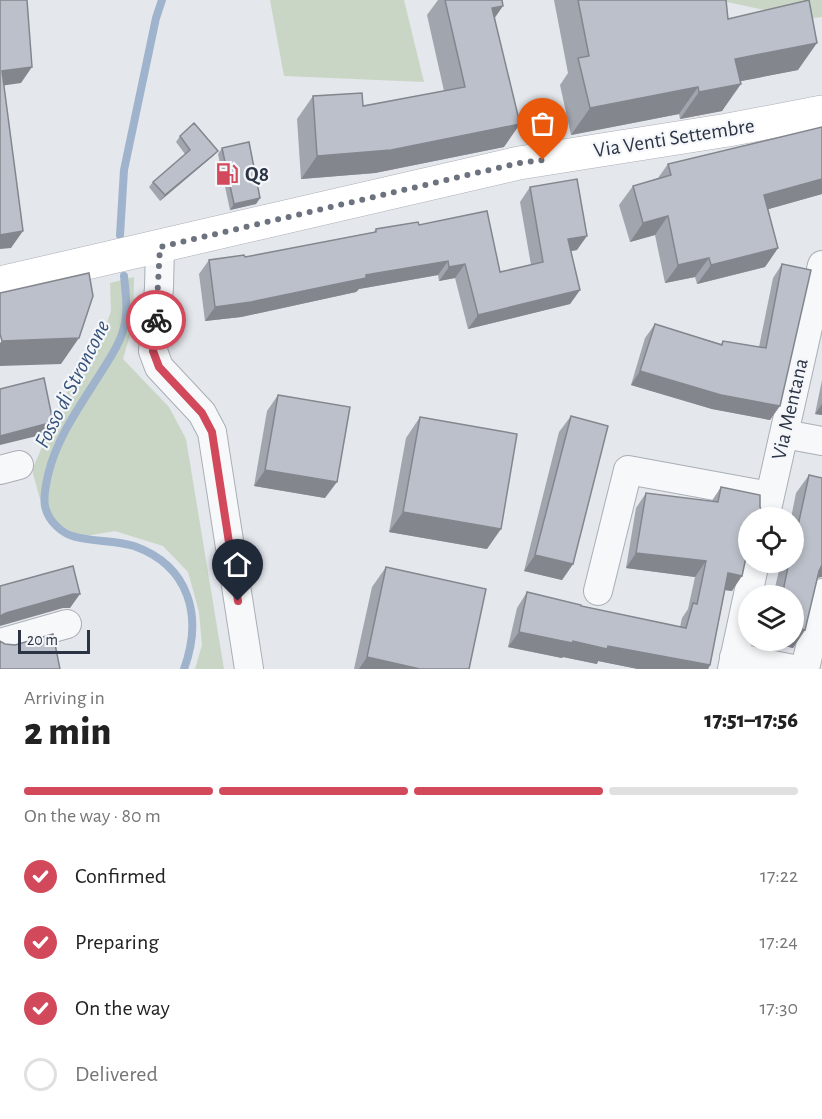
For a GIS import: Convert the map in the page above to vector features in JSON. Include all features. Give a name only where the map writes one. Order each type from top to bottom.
[{"type":"street","name":"Via Venti Settembre","points":[[0,283],[519,163],[728,130],[822,112]]},
{"type":"street","points":[[160,247],[153,351],[159,367],[202,413],[212,432],[249,669]]},
{"type":"street","name":"Via Mentana","points":[[768,507],[822,265]]},
{"type":"street","points":[[784,434],[822,441]]},
{"type":"street","points":[[598,591],[628,470],[768,507]]},
{"type":"street","points":[[753,573],[733,663],[793,669]]},
{"type":"street","points":[[805,669],[822,593]]},
{"type":"street","points":[[0,643],[67,624]]},
{"type":"green space","points":[[270,0],[404,0],[424,82],[284,76]]},
{"type":"green space","points":[[718,0],[822,0],[822,17],[806,19]]},
{"type":"green space","points":[[134,277],[133,325],[123,359],[169,407],[186,439],[224,669],[195,669],[202,645],[199,612],[188,572],[163,546],[115,531],[80,537],[59,524],[40,499],[32,470],[65,395],[96,354],[111,311],[110,283]]},
{"type":"building","points":[[0,0],[27,0],[32,67],[2,71],[23,231],[0,235]]},
{"type":"building","points":[[445,0],[502,0],[503,6],[492,8],[520,124],[391,150],[317,156],[313,96],[362,93],[363,106],[465,87]]},
{"type":"building","points":[[578,0],[726,0],[728,19],[809,0],[817,43],[735,59],[741,84],[699,92],[698,87],[590,108],[578,58],[589,56]]},
{"type":"building","points":[[194,123],[218,151],[165,195],[153,182],[190,150],[180,136]]},
{"type":"building","points":[[822,127],[822,179],[764,195],[778,248],[711,265],[709,258],[678,265],[668,216],[643,223],[633,186],[671,175],[668,164]]},
{"type":"building","points":[[249,142],[260,198],[234,204],[222,148]]},
{"type":"building","points":[[577,179],[587,236],[568,239],[580,290],[478,315],[465,264],[449,267],[448,261],[366,275],[366,278],[251,302],[215,307],[209,260],[244,255],[245,257],[376,232],[376,229],[418,222],[419,225],[487,211],[500,272],[543,262],[530,187]]},
{"type":"building","points":[[782,264],[811,270],[780,406],[721,395],[640,371],[655,324],[722,345],[723,341],[766,348]]},
{"type":"building","points":[[89,273],[93,296],[79,338],[2,341],[0,293]]},
{"type":"building","points":[[44,378],[53,422],[0,436],[0,389]]},
{"type":"building","points":[[278,395],[350,407],[337,482],[265,470]]},
{"type":"building","points":[[571,416],[608,426],[573,564],[535,555]]},
{"type":"building","points":[[420,417],[517,434],[501,529],[403,512]]},
{"type":"building","points":[[809,475],[822,478],[822,565],[805,630],[804,585],[784,585],[787,573],[804,573],[804,507],[802,507]]},
{"type":"building","points":[[721,487],[760,495],[760,507],[738,507],[738,573],[743,573],[742,576],[728,573],[710,665],[608,646],[607,649],[573,641],[572,643],[519,632],[527,592],[686,628],[693,603],[697,604],[706,561],[636,553],[646,493],[718,502]]},
{"type":"building","points":[[73,566],[80,594],[73,594],[0,616],[0,586]]},
{"type":"building","points":[[386,567],[486,589],[469,669],[420,669],[367,657]]},
{"type":"building","points":[[53,634],[60,669],[0,669],[0,641],[15,645]]},
{"type":"waterway","name":"Fosso di Stroncone","points":[[120,235],[124,170],[156,18],[162,0]]},
{"type":"waterway","name":"Fosso di Stroncone","points":[[124,276],[126,313],[122,334],[115,350],[70,422],[57,448],[46,483],[45,506],[52,522],[66,533],[83,539],[134,546],[153,555],[168,566],[179,580],[187,596],[191,613],[190,650],[184,669]]},
{"type":"way so far","points":[[156,320],[160,247],[519,163],[543,160]]},
{"type":"place","name":"Q8","points":[[227,174]]},
{"type":"route","points":[[156,320],[153,351],[159,367],[202,413],[212,432],[238,601]]}]
